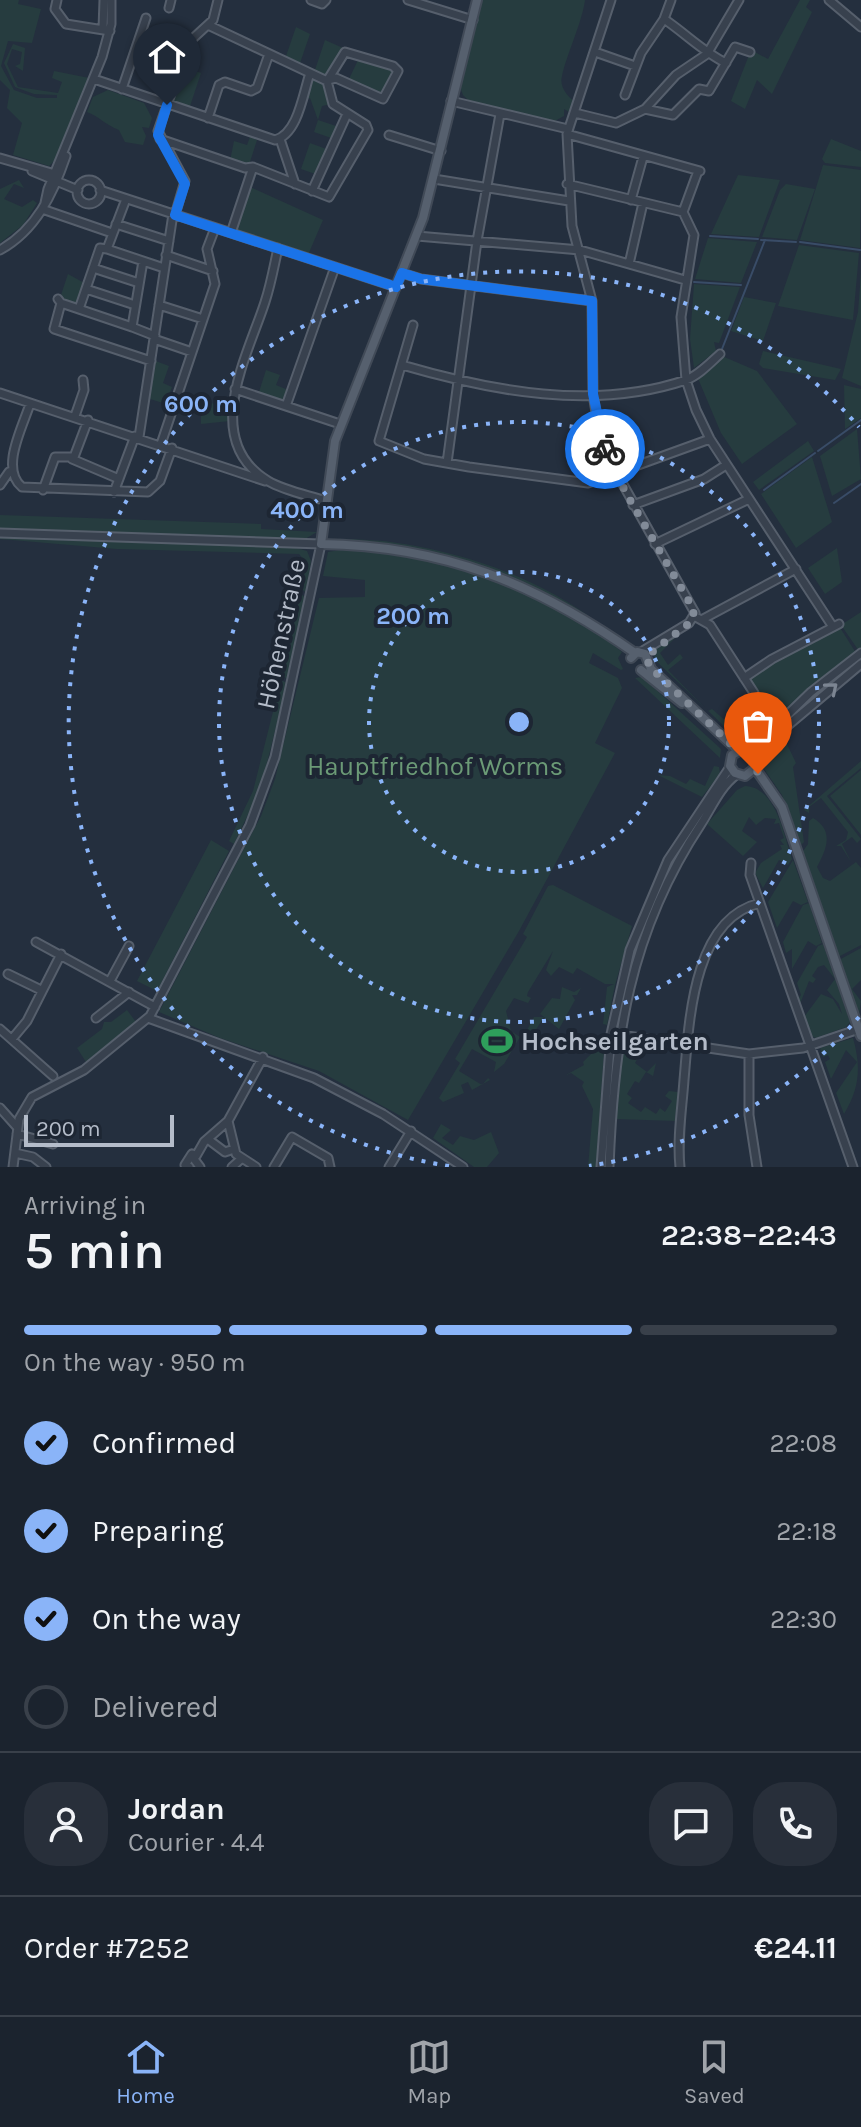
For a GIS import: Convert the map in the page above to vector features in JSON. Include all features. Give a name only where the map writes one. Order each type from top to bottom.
[{"type":"main road","name":"Höhenstraße","points":[[321,544],[340,424],[417,236],[434,179],[477,0]]},
{"type":"main road","points":[[321,544],[401,550],[479,568],[558,603],[640,658],[741,752],[786,822],[860,1033]]},
{"type":"main road","points":[[640,658],[741,752]]},
{"type":"main road","points":[[741,752],[733,771],[752,772]]},
{"type":"street","points":[[57,0],[55,9],[66,24],[107,30]]},
{"type":"street","points":[[104,0],[107,30]]},
{"type":"street","points":[[0,250],[28,229],[44,206],[94,79],[107,30],[111,0]]},
{"type":"street","points":[[114,492],[137,437],[166,255],[174,214],[185,181],[158,131],[189,42],[214,17],[218,0]]},
{"type":"street","points":[[311,0],[320,4],[326,0]]},
{"type":"street","points":[[408,0],[473,20]]},
{"type":"street","points":[[611,0],[567,132],[569,201],[592,301],[593,394],[601,439],[616,474],[694,616],[703,619],[744,678],[754,693],[756,706]]},
{"type":"street","points":[[625,95],[635,66],[664,19],[671,0]]},
{"type":"street","points":[[575,113],[616,123],[645,109],[676,75],[707,54],[739,0]]},
{"type":"street","points":[[829,0],[861,27]]},
{"type":"street","points":[[122,89],[146,18]]},
{"type":"street","points":[[664,19],[699,42],[707,54],[726,63]]},
{"type":"street","points":[[160,139],[245,168],[253,167],[331,197],[368,130],[366,125],[333,104],[328,80],[344,52],[393,66],[398,71],[383,99],[336,78],[328,80],[310,73],[208,25]]},
{"type":"street","points":[[645,109],[673,115],[699,89],[709,91],[735,47],[750,52]]},
{"type":"street","points":[[595,52],[635,66]]},
{"type":"street","points":[[208,118],[219,85],[225,82],[251,91],[257,88],[269,54]]},
{"type":"street","points":[[94,79],[268,139],[280,139],[293,124],[310,73]]},
{"type":"street","points":[[451,101],[700,171],[683,212],[694,235],[681,317],[686,380],[710,439],[836,626],[772,659],[744,678]]},
{"type":"street","points":[[312,191],[347,114]]},
{"type":"street","points":[[447,463],[474,286],[477,241],[500,114]]},
{"type":"street","points":[[389,135],[441,151]]},
{"type":"street","points":[[280,139],[295,184]]},
{"type":"street","points":[[631,200],[643,157]]},
{"type":"street","points":[[0,158],[78,190]]},
{"type":"street","points":[[231,233],[253,167]]},
{"type":"street","points":[[87,178],[97,182],[100,190],[91,205],[79,201],[78,190],[87,178]]},
{"type":"street","points":[[434,179],[569,201]]},
{"type":"street","points":[[567,184],[683,212]]},
{"type":"street","points":[[100,190],[396,287]]},
{"type":"street","points":[[107,249],[126,199]]},
{"type":"street","points":[[629,264],[643,203]]},
{"type":"street","points":[[44,206],[112,233]]},
{"type":"street","points":[[116,224],[169,241]]},
{"type":"street","points":[[161,444],[215,284],[207,249],[215,228]]},
{"type":"street","points":[[417,236],[580,250],[685,280]]},
{"type":"street","points":[[79,309],[100,248],[164,268]]},
{"type":"street","points":[[271,483],[251,465],[237,440],[233,415],[235,389],[266,301],[278,248]]},
{"type":"street","points":[[166,255],[213,271]]},
{"type":"street","points":[[132,327],[143,261]]},
{"type":"street","points":[[286,406],[335,267]]},
{"type":"street","points":[[93,268],[139,283]]},
{"type":"street","points":[[402,273],[421,279],[592,301]]},
{"type":"street","points":[[86,289],[135,305]]},
{"type":"street","points":[[151,361],[54,329],[59,301],[192,352]]},
{"type":"street","points":[[159,305],[203,319]]},
{"type":"street","points":[[413,325],[379,441],[418,457],[588,483],[710,439]]},
{"type":"street","points":[[402,365],[460,382],[554,395],[593,394],[686,380],[720,354]]},
{"type":"street","points":[[75,416],[84,390],[83,380]]},
{"type":"street","points":[[235,389],[340,424]]},
{"type":"street","points":[[0,393],[326,501]]},
{"type":"street","points":[[0,485],[9,472],[10,458],[30,404]]},
{"type":"street","points":[[72,459],[88,420]]},
{"type":"street","points":[[9,472],[22,487],[141,493],[155,488],[172,448]]},
{"type":"street","points":[[43,490],[55,457],[72,459],[119,479]]},
{"type":"street","points":[[633,505],[704,479],[726,465]]},
{"type":"street","points":[[655,544],[749,499]]},
{"type":"street","points":[[0,533],[321,544]]},
{"type":"street","name":"Höhenstraße","points":[[17,1131],[21,1112],[34,1095],[84,1070],[148,1018],[250,825],[266,785],[296,668],[321,544]]},
{"type":"street","points":[[703,619],[796,569]]},
{"type":"street","points":[[640,658],[694,616]]},
{"type":"street","points":[[741,752],[861,653]]},
{"type":"street","points":[[741,752],[767,743],[861,664]]},
{"type":"street","points":[[724,736],[748,738],[782,720]]},
{"type":"street","points":[[601,1167],[625,967],[649,899],[690,823],[733,771]]},
{"type":"street","points":[[751,863],[750,875],[853,1167]]},
{"type":"street","points":[[680,1167],[678,1144],[695,992],[713,940],[738,910],[760,903]]},
{"type":"street","points":[[36,942],[155,1007]]},
{"type":"street","points":[[110,981],[129,946]]},
{"type":"street","points":[[12,1039],[27,1021],[61,954]]},
{"type":"street","points":[[8,974],[41,990]]},
{"type":"street","points":[[96,1018],[129,992]]},
{"type":"street","points":[[148,1018],[263,1057],[329,1085],[411,1131],[463,1167]]},
{"type":"street","points":[[0,1029],[53,1076]]},
{"type":"street","points":[[615,1034],[749,1054],[811,1046],[860,1033]]},
{"type":"street","points":[[609,1167],[615,1034]]},
{"type":"street","points":[[749,1054],[749,1115],[757,1167]]},
{"type":"street","points":[[200,1167],[193,1162],[228,1121],[263,1057]]},
{"type":"street","points":[[0,1108],[17,1131],[53,1144]]},
{"type":"street","points":[[228,1121],[234,1149],[241,1159],[256,1167]]},
{"type":"street","points":[[13,1167],[17,1131]]},
{"type":"street","points":[[389,1167],[411,1131]]},
{"type":"street","points":[[274,1167],[292,1137],[330,1160],[330,1167]]},
{"type":"street","points":[[209,1140],[225,1152],[234,1149]]},
{"type":"street","points":[[16,1150],[46,1167]]},
{"type":"street","points":[[232,1167],[241,1159]]},
{"type":"green space","points":[[0,0],[19,0],[18,4],[41,9],[32,43],[8,41],[1,66],[14,90],[37,98],[57,98],[57,95],[34,94],[15,87],[4,63],[13,44],[25,48],[23,71],[15,66],[20,64],[22,52],[12,49],[7,64],[18,87],[58,93],[62,82],[52,78],[54,71],[89,78],[55,160],[49,166],[13,155],[22,123],[7,108],[10,90],[0,80]]},
{"type":"green space","points":[[480,0],[585,0],[561,80],[564,90],[575,102],[571,113],[564,109],[564,116],[551,123],[472,104],[463,95],[459,84]]},
{"type":"green space","points":[[800,0],[810,0],[806,7],[812,12],[772,94],[757,80],[745,109],[731,101],[751,50],[768,59]]},
{"type":"green space","points":[[296,27],[310,34],[299,66],[285,59]]},
{"type":"green space","points":[[325,40],[343,48],[326,77],[314,73]]},
{"type":"green space","points":[[359,58],[395,71],[384,96],[348,81]]},
{"type":"green space","points":[[184,67],[201,73],[189,109],[172,101]]},
{"type":"green space","points":[[313,77],[323,82],[331,104],[322,106],[318,120],[310,98],[302,101]]},
{"type":"green space","points":[[108,90],[144,103],[152,118],[149,128],[142,127],[146,136],[143,145],[125,142],[119,130],[87,112],[93,97]]},
{"type":"green space","points":[[318,120],[339,127],[334,139],[314,132]]},
{"type":"green space","points":[[250,137],[257,140],[249,165],[230,161],[234,141],[247,145]]},
{"type":"green space","points":[[831,139],[861,151],[861,167],[825,163],[822,159]]},
{"type":"green space","points":[[310,143],[329,150],[318,175],[301,169]]},
{"type":"green space","points":[[823,165],[861,170],[860,248],[800,240]]},
{"type":"green space","points":[[738,175],[780,180],[759,237],[711,234]]},
{"type":"green space","points":[[19,180],[24,188],[14,184],[4,199],[22,207],[33,200],[37,203],[23,225],[0,243],[0,189]]},
{"type":"green space","points":[[786,184],[815,189],[797,240],[762,237],[780,190]]},
{"type":"green space","points":[[248,186],[323,220],[308,255],[236,232],[234,228]]},
{"type":"green space","points":[[708,238],[757,242],[741,283],[695,279]]},
{"type":"green space","points":[[799,245],[859,253],[853,320],[778,306]]},
{"type":"green space","points":[[861,273],[861,386],[842,378],[858,312]]},
{"type":"green space","points":[[68,274],[86,284],[80,300],[72,305],[60,298]]},
{"type":"green space","points":[[694,284],[740,287],[719,343],[714,342],[716,351],[694,368],[690,339]]},
{"type":"green space","points":[[744,297],[776,303],[763,341],[731,331]]},
{"type":"green space","points":[[763,351],[841,369],[835,380],[763,368],[759,364]]},
{"type":"green space","points":[[722,356],[757,371],[797,424],[742,464],[721,433],[697,376]]},
{"type":"green space","points":[[153,360],[169,366],[163,383],[172,387],[166,404],[147,398]]},
{"type":"green space","points":[[266,370],[280,375],[276,385],[288,390],[281,402],[258,395]]},
{"type":"green space","points":[[844,385],[861,389],[861,418],[845,429]]},
{"type":"green space","points":[[201,403],[230,404],[230,421],[201,424]]},
{"type":"green space","points":[[857,429],[861,479],[832,496],[820,456]]},
{"type":"green space","points":[[808,441],[814,451],[759,490],[753,482]]},
{"type":"green space","points":[[812,457],[832,522],[796,548],[761,494]]},
{"type":"green space","points":[[0,515],[261,524],[261,529],[317,532],[305,539],[0,530]]},
{"type":"green space","points":[[0,535],[296,548],[307,551],[311,561],[306,593],[299,586],[306,562],[299,554],[117,549],[0,539]]},
{"type":"green space","points":[[338,538],[391,542],[473,560],[526,580],[598,623],[529,585],[477,565],[409,547]]},
{"type":"green space","points":[[837,548],[842,582],[825,594],[808,568]]},
{"type":"green space","name":"Hauptfriedhof Worms","points":[[346,549],[420,558],[493,578],[560,608],[622,652],[618,658],[621,670],[593,653],[589,663],[618,678],[622,688],[595,743],[615,753],[519,931],[408,1120],[319,1071],[220,1038],[159,1012],[261,816],[275,779],[319,598],[365,597],[365,580],[323,576],[328,552]]},
{"type":"green space","points":[[297,591],[306,598],[288,679],[282,676],[298,606]]},
{"type":"green space","points":[[861,612],[861,649],[859,651],[841,625]]},
{"type":"green space","points":[[839,626],[856,653],[762,728],[746,735],[763,720],[757,705],[759,697],[748,679],[759,669]]},
{"type":"green space","points":[[682,631],[660,653],[668,665],[680,654],[683,658],[668,670],[705,708],[654,659],[656,649]]},
{"type":"green space","points":[[642,677],[721,749],[720,758],[635,678]]},
{"type":"green space","points":[[281,680],[287,683],[261,787],[234,844],[229,841],[253,791]]},
{"type":"green space","points":[[712,709],[727,722],[742,716],[745,719],[757,710],[761,722],[750,731],[737,733],[728,730],[708,711]]},
{"type":"green space","points":[[784,738],[796,763],[793,767],[804,842],[799,847],[782,795],[762,766],[770,751]]},
{"type":"green space","points":[[861,761],[861,768],[827,796],[861,839],[857,843],[852,837],[842,844],[851,862],[841,846],[836,846],[846,840],[848,832],[821,798],[809,807],[809,813],[804,810]]},
{"type":"green space","points":[[714,766],[719,767],[720,774],[702,797],[658,775],[670,776],[686,784],[690,779],[705,786]]},
{"type":"green space","points":[[861,770],[861,835],[830,796]]},
{"type":"green space","points":[[745,786],[756,788],[771,803],[782,826],[792,859],[788,865],[779,860],[763,888],[755,873],[761,863],[782,849],[780,845],[784,845],[780,840],[784,838],[779,823],[774,824],[776,819],[765,818],[756,825],[749,817],[742,831],[757,842],[743,856],[707,824],[737,790]]},
{"type":"green space","points":[[813,818],[824,829],[827,841],[817,867],[823,878],[830,881],[856,862],[861,868],[861,945],[838,957],[801,854],[808,844],[809,821]]},
{"type":"green space","points":[[211,840],[229,851],[157,991],[137,981]]},
{"type":"green space","points":[[793,860],[808,902],[801,905],[793,901],[777,928],[768,902]]},
{"type":"green space","points":[[553,885],[632,926],[607,1025],[603,1024],[607,987],[614,984],[605,984],[577,968],[573,974],[559,967],[551,976],[546,970],[553,951],[528,992],[527,996],[531,998],[528,1003],[514,998],[506,1011],[511,1031],[520,1037],[504,1064],[494,1072],[496,1062],[472,1049],[459,1071],[482,1085],[472,1090],[468,1082],[461,1085],[464,1093],[443,1102],[439,1098],[460,1063],[455,1059],[527,937],[523,934],[548,886]]},
{"type":"green space","points":[[809,903],[822,943],[816,946],[808,941],[792,969],[792,949],[786,953],[783,942],[803,905]]},
{"type":"green space","points":[[823,944],[850,1022],[846,1027],[816,1038],[811,1036],[804,1017],[821,994],[833,999],[842,1014],[839,1004],[827,990],[835,979],[824,965],[818,967],[812,976],[816,979],[813,983],[809,981],[800,1004],[798,999],[801,995],[797,983],[818,946]]},
{"type":"green space","points":[[861,948],[861,980],[852,989],[861,1001],[859,1015],[839,960]]},
{"type":"green space","points":[[562,987],[574,992],[581,988],[577,995],[572,995],[575,1000],[559,1029],[540,1014],[552,998],[560,999]]},
{"type":"green space","points":[[127,1010],[136,1022],[86,1062],[77,1048],[102,1029],[104,1022],[111,1022]]},
{"type":"green space","points":[[534,1017],[544,1017],[528,1042],[532,1045],[530,1048],[520,1043]]},
{"type":"green space","points":[[601,1035],[605,1037],[596,1167],[588,1167],[593,1109],[582,1086],[584,1082],[571,1073],[566,1075],[584,1065],[583,1062],[597,1048]]},
{"type":"green space","points":[[853,1038],[857,1058],[858,1077],[844,1114],[836,1093],[857,1062],[846,1050],[831,1079],[825,1062],[830,1059],[828,1055],[823,1057],[820,1048]]},
{"type":"green space","points":[[630,1041],[648,1043],[648,1050],[644,1047],[635,1063],[647,1072],[656,1063],[652,1081],[653,1076],[646,1072],[639,1083],[635,1081],[627,1094],[632,1098],[628,1103],[641,1112],[645,1107],[656,1114],[660,1108],[665,1112],[672,1101],[665,1096],[669,1091],[678,1092],[675,1121],[616,1119],[622,1048]]},
{"type":"green space","points":[[441,1124],[451,1130],[442,1138],[453,1145],[460,1136],[474,1140],[491,1132],[499,1153],[487,1167],[474,1167],[433,1138]]},
{"type":"waterway","points":[[710,236],[758,239]]},
{"type":"waterway","points":[[761,240],[796,242]]},
{"type":"waterway","points":[[722,349],[765,240]]},
{"type":"waterway","points":[[800,242],[860,250]]},
{"type":"waterway","points":[[694,282],[741,285]]},
{"type":"waterway","points":[[698,368],[712,357]]},
{"type":"waterway","points":[[818,451],[861,420]]},
{"type":"waterway","points":[[764,490],[815,453]]},
{"type":"waterway","points":[[834,503],[861,484]]},
{"type":"way so far","points":[[605,449],[626,493],[694,610],[692,621],[671,634],[647,656],[649,666],[735,748],[753,755],[758,774]]},
{"type":"place","name":"Hochseilgarten","points":[[497,1041]]},
{"type":"route","points":[[167,105],[158,135],[185,184],[175,215],[396,287],[402,273],[421,279],[592,301],[593,394],[605,449]]}]
